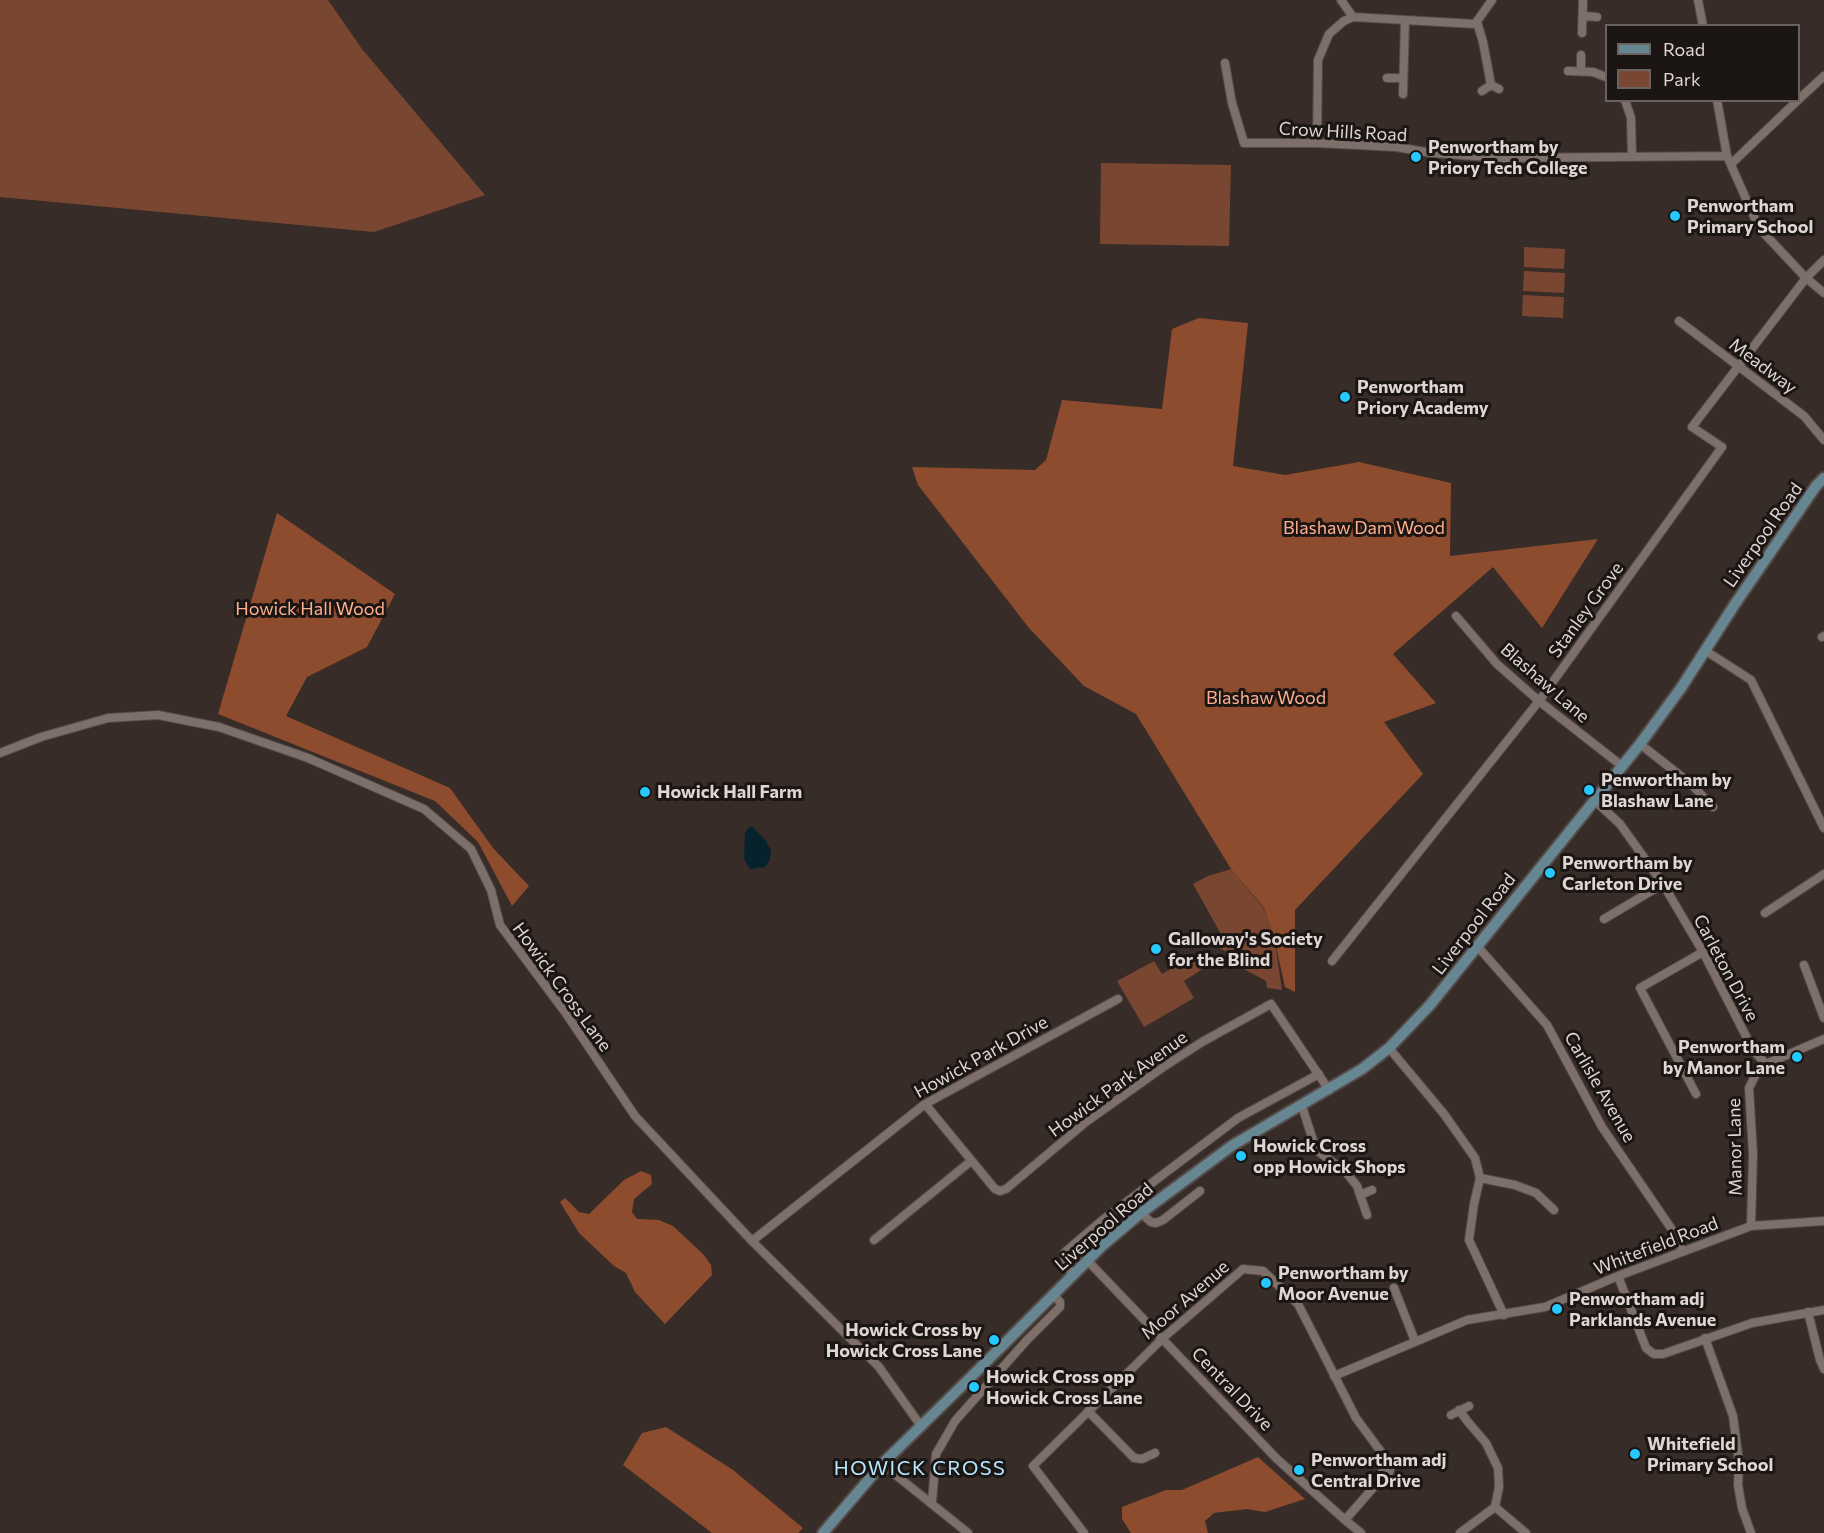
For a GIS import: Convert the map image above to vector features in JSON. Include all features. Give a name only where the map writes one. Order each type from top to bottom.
[{"type":"street","points":[[1341,0],[1353,17]]},
{"type":"street","points":[[1477,22],[1492,0]]},
{"type":"street","points":[[1582,33],[1583,0]]},
{"type":"street","points":[[1698,0],[1703,24]]},
{"type":"street","points":[[1583,16],[1597,17]]},
{"type":"street","points":[[1317,143],[1318,60],[1329,34],[1344,21],[1353,17],[1405,21],[1477,22]]},
{"type":"street","points":[[1403,94],[1405,21]]},
{"type":"street","points":[[1477,22],[1495,87],[1482,91]]},
{"type":"street","points":[[1581,55],[1581,71]]},
{"type":"street","name":"Crow Hills Road","points":[[1227,67],[1232,103],[1244,143],[1317,143],[1396,147],[1432,153],[1504,158],[1632,157],[1729,160]]},
{"type":"street","points":[[1568,71],[1593,72],[1605,77]]},
{"type":"street","points":[[1800,98],[1824,76]]},
{"type":"street","points":[[1387,78],[1403,78]]},
{"type":"street","points":[[1626,102],[1632,118],[1632,157]]},
{"type":"street","points":[[1717,102],[1729,160],[1759,228],[1806,278],[1824,293]]},
{"type":"street","points":[[1729,160],[1796,102]]},
{"type":"street","name":"Stanley Grove","points":[[1332,961],[1539,701],[1722,447],[1692,427],[1806,278],[1824,260]]},
{"type":"street","name":"Meadway","points":[[1679,321],[1804,416],[1824,440]]},
{"type":"street","name":"Liverpool Road","points":[[823,1533],[882,1464],[1087,1260],[1141,1213],[1233,1145],[1362,1069],[1389,1048],[1430,1005],[1640,744],[1681,688],[1816,486],[1824,478]]},
{"type":"street","name":"Blashaw Lane","points":[[1456,616],[1497,664],[1539,701],[1622,766]]},
{"type":"street","points":[[1706,651],[1751,680],[1824,828]]},
{"type":"street","name":"Howick Cross Lane","points":[[0,753],[40,737],[108,718],[158,715],[219,727],[308,758],[424,809],[471,849],[491,890],[500,925],[564,1012],[634,1116],[752,1241],[879,1367],[921,1426]]},
{"type":"street","points":[[1640,744],[1690,784],[1713,807]]},
{"type":"street","name":"Carleton Drive","points":[[1594,800],[1620,824],[1663,884],[1703,952],[1753,1050],[1766,1064]]},
{"type":"street","points":[[1765,913],[1824,874]]},
{"type":"street","points":[[1604,919],[1663,884]]},
{"type":"street","name":"Carlisle Avenue","points":[[1478,947],[1547,1025],[1602,1127],[1675,1234],[1682,1251]]},
{"type":"street","points":[[1696,1094],[1640,988],[1703,952]]},
{"type":"street","points":[[1804,965],[1824,1018]]},
{"type":"street","name":"Howick Park Drive","points":[[752,1241],[925,1104],[1118,999]]},
{"type":"street","name":"Howick Park Avenue","points":[[925,1104],[995,1189],[1000,1191],[1006,1189],[1086,1122],[1162,1068],[1202,1042],[1271,1004],[1329,1090]]},
{"type":"street","points":[[1766,1064],[1824,1039]]},
{"type":"street","points":[[1389,1048],[1444,1114],[1475,1158],[1480,1178],[1469,1240],[1504,1315]]},
{"type":"street","name":"Manor Lane","points":[[1751,1226],[1753,1154],[1749,1088],[1755,1076],[1766,1064]]},
{"type":"street","points":[[1072,1275],[1064,1253],[1100,1222],[1238,1118],[1318,1074]]},
{"type":"street","points":[[1302,1106],[1316,1150],[1345,1171],[1357,1186],[1367,1215]]},
{"type":"street","points":[[874,1240],[971,1161]]},
{"type":"street","points":[[1480,1178],[1515,1185],[1536,1193],[1554,1210]]},
{"type":"street","points":[[1360,1195],[1372,1190]]},
{"type":"street","points":[[1141,1213],[1151,1222],[1156,1223],[1200,1191]]},
{"type":"street","name":"Whitefield Road","points":[[1334,1376],[1467,1320],[1545,1307],[1618,1276],[1751,1226],[1824,1221]]},
{"type":"street","name":"Central Drive","points":[[1087,1260],[1277,1459],[1361,1533]]},
{"type":"street","name":"Moor Avenue","points":[[1084,1533],[1033,1466],[1163,1338],[1243,1269],[1263,1270],[1298,1304],[1356,1418],[1384,1456],[1390,1470],[1387,1478],[1380,1480],[1345,1521]]},
{"type":"street","points":[[1618,1276],[1646,1348],[1654,1354],[1663,1354],[1752,1323],[1824,1310]]},
{"type":"street","points":[[1394,1288],[1415,1341]]},
{"type":"street","name":"Liverpool Road","points":[[932,1502],[936,1454],[956,1421],[1060,1306],[1060,1302],[1053,1294]]},
{"type":"street","points":[[1808,1312],[1824,1369]]},
{"type":"street","points":[[1705,1338],[1733,1416],[1739,1462],[1738,1485],[1742,1508],[1751,1533]]},
{"type":"street","points":[[1451,1415],[1469,1406]]},
{"type":"street","points":[[1459,1410],[1486,1443],[1498,1468],[1499,1487],[1495,1507],[1460,1533]]},
{"type":"street","points":[[1088,1411],[1134,1458],[1142,1459],[1155,1453]]},
{"type":"street","points":[[882,1464],[969,1533]]},
{"type":"street","points":[[1495,1507],[1526,1533]]},
{"type":"green space","points":[[0,0],[328,0],[362,49],[485,195],[374,232],[0,197]]},
{"type":"green space","points":[[1101,163],[1231,165],[1229,246],[1100,244]]},
{"type":"green space","points":[[1524,247],[1565,249],[1564,269],[1524,267]]},
{"type":"green space","points":[[1524,271],[1565,273],[1564,293],[1523,291]]},
{"type":"green space","points":[[1523,295],[1564,297],[1563,318],[1522,316]]},
{"type":"green space","name":"Blashaw Wood","points":[[1199,318],[1248,323],[1233,466],[1285,475],[1359,462],[1451,483],[1450,556],[1598,539],[1542,628],[1493,567],[1393,654],[1436,703],[1384,722],[1423,774],[1295,910],[1295,992],[1285,987],[1275,942],[1264,908],[1231,869],[1136,714],[1084,686],[1029,628],[918,485],[912,467],[1035,470],[1046,460],[1062,400],[1162,409],[1172,329]]},
{"type":"green space","name":"Howick Hall Wood","points":[[277,513],[395,594],[367,647],[307,677],[286,716],[450,788],[493,848],[529,886],[512,906],[478,842],[435,801],[218,714]]},
{"type":"green space","points":[[1231,869],[1264,909],[1275,942],[1282,990],[1267,988],[1266,981],[1240,967],[1243,962],[1211,943],[1222,936],[1193,884],[1208,876]]},
{"type":"green space","points":[[1204,956],[1209,965],[1184,981],[1194,998],[1144,1027],[1117,981],[1154,961],[1162,974],[1192,957]]},
{"type":"green space","points":[[641,1171],[651,1175],[652,1184],[634,1199],[632,1212],[637,1219],[659,1220],[673,1226],[704,1255],[711,1265],[712,1275],[665,1324],[635,1292],[626,1273],[614,1266],[579,1233],[560,1202],[565,1198],[579,1212],[589,1214],[624,1180]]},
{"type":"green space","points":[[666,1427],[733,1470],[803,1528],[798,1533],[712,1533],[623,1465],[642,1433]]},
{"type":"green space","points":[[1258,1457],[1305,1499],[1265,1512],[1247,1509],[1214,1513],[1205,1521],[1208,1533],[1131,1533],[1122,1519],[1122,1507],[1166,1490],[1182,1490]]},
{"type":"water","points":[[749,827],[753,827],[766,841],[771,851],[770,860],[765,867],[750,869],[744,859],[745,833]]},
{"type":"place","name":"Penwortham by Priory Tech College","points":[[1416,157]]},
{"type":"place","name":"Penwortham Primary School","points":[[1675,216]]},
{"type":"place","name":"Penwortham Priory Academy","points":[[1345,397]]},
{"type":"place","name":"Penwortham by Blashaw Lane","points":[[1589,790]]},
{"type":"place","name":"Howick Hall Farm","points":[[645,792]]},
{"type":"place","name":"Penwortham by Carleton Drive","points":[[1550,873]]},
{"type":"place","name":"Galloway's Society for the Blind","points":[[1156,949]]},
{"type":"place","name":"Penwortham by Manor Lane","points":[[1797,1057]]},
{"type":"place","name":"Howick Cross opp Howick Shops","points":[[1241,1156]]},
{"type":"place","name":"Penwortham by Moor Avenue","points":[[1266,1283]]},
{"type":"place","name":"Penwortham adj Parklands Avenue","points":[[1557,1309]]},
{"type":"place","name":"Howick Cross by Howick Cross Lane","points":[[994,1340]]},
{"type":"place","name":"Howick Cross opp Howick Cross Lane","points":[[974,1387]]},
{"type":"place","name":"Whitefield Primary School","points":[[1635,1454]]},
{"type":"place","name":"Penwortham adj Central Drive","points":[[1299,1470]]},
{"type":"district","name":"HOWICK CROSS","points":[[920,1468]]},
{"type":"park label","name":"Blashaw Dam Wood","points":[[1364,528]]}]
